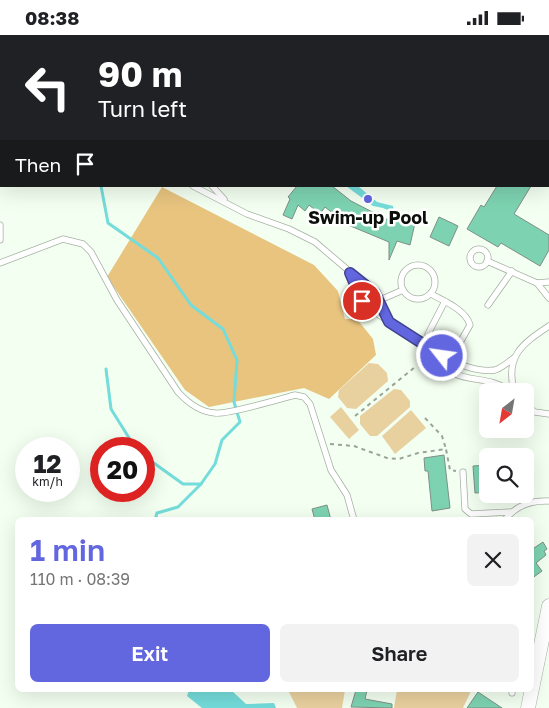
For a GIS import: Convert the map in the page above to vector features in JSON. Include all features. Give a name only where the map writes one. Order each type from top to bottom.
[{"type":"street","points":[[534,682],[547,626],[549,606]]},
{"type":"street","points":[[528,708],[532,692]]},
{"type":"lane","points":[[195,187],[247,213],[289,229],[315,243],[350,273],[370,287],[380,300],[389,322]]},
{"type":"lane","points":[[213,187],[227,202]]},
{"type":"lane","points":[[0,225],[0,240]]},
{"type":"lane","points":[[0,263],[63,239],[83,244],[90,252],[117,300],[178,393],[188,403],[202,410],[217,414],[295,395],[304,397],[310,404],[331,470],[346,495],[353,517]]},
{"type":"lane","points":[[487,261],[537,283],[549,297]]},
{"type":"lane","points":[[415,265],[425,266],[433,273],[436,284],[432,294],[422,299],[411,298],[403,290],[401,280],[406,270],[415,265]]},
{"type":"lane","points":[[488,305],[512,271]]},
{"type":"lane","points":[[350,273],[362,301],[429,349],[468,366],[492,370],[500,368],[514,357],[531,338],[549,326]]},
{"type":"lane","points":[[537,283],[549,283]]},
{"type":"lane","points":[[380,300],[403,290]]},
{"type":"lane","points":[[432,294],[445,301],[466,316],[470,325],[458,346],[454,347],[428,334],[445,301]]},
{"type":"lane","points":[[429,349],[447,370],[467,379],[492,383]]},
{"type":"lane","points":[[512,383],[514,357]]},
{"type":"lane","points":[[467,379],[468,366]]},
{"type":"lane","points":[[534,411],[549,415]]},
{"type":"lane","points":[[463,472],[465,509],[471,514],[511,512]]},
{"type":"lane","points":[[507,517],[511,512],[528,502],[549,501]]},
{"type":"path","points":[[355,416],[415,367]]},
{"type":"path","points":[[424,418],[442,436],[450,470],[463,472]]},
{"type":"path","points":[[322,443],[354,447],[387,458],[400,459],[418,453],[446,449]]},
{"type":"shaded area","points":[[162,187],[314,265],[338,291],[345,319],[357,319],[373,339],[376,355],[329,399],[304,388],[209,407],[185,390],[107,277]]},
{"type":"shaded area","points":[[369,363],[378,364],[387,373],[388,381],[356,409],[347,408],[338,397],[339,390]]},
{"type":"shaded area","points":[[394,389],[401,390],[410,401],[410,407],[377,436],[370,436],[360,424],[360,416]]},
{"type":"shaded area","points":[[341,407],[359,430],[349,439],[330,417]]},
{"type":"shaded area","points":[[411,410],[426,428],[395,454],[382,436]]},
{"type":"shaded area","points":[[289,692],[345,692],[342,708],[297,708]]},
{"type":"shaded area","points":[[397,692],[471,692],[463,708],[394,708]]},
{"type":"water","name":"Swim-up Pool","points":[[347,187],[359,187],[377,202],[393,206],[394,211],[373,206]]},
{"type":"water","points":[[188,692],[233,692],[246,704],[274,703],[276,708],[202,708],[187,696]]},
{"type":"building","points":[[296,187],[333,187],[351,201],[388,220],[415,223],[410,245],[397,241],[389,260],[389,242],[348,225],[325,207],[320,214],[309,205],[305,211],[298,205],[292,219],[283,215],[290,199],[288,197]]},
{"type":"building","points":[[496,187],[530,187],[514,214],[549,235],[549,250],[540,266],[501,243],[498,247],[467,229],[481,205],[484,207]]},
{"type":"building","points":[[439,217],[458,226],[449,246],[430,237]]},
{"type":"building","points":[[444,455],[450,508],[432,511],[428,471],[425,471],[424,458]]},
{"type":"building","points":[[473,466],[479,466],[479,493],[475,493]]},
{"type":"building","points":[[327,505],[330,517],[314,517],[312,509]]},
{"type":"building","points":[[543,542],[547,549],[544,551],[546,555],[536,563],[542,571],[534,577],[534,548]]},
{"type":"building","points":[[355,692],[367,692],[365,699],[392,704],[392,708],[351,707]]},
{"type":"building","points":[[478,692],[502,708],[467,708]]},
{"type":"waterway","points":[[101,187],[108,223],[158,258],[191,305],[223,329],[237,360],[234,402],[240,422],[222,440],[215,464],[201,484],[178,507],[157,513],[156,517]]},
{"type":"waterway","points":[[106,369],[111,409],[128,437]]},
{"type":"waterway","points":[[155,464],[183,484],[201,484]]},
{"type":"place","name":"Swim-up Pool","points":[[368,199]]},
{"type":"route","points":[[362,301],[350,273],[370,287],[375,293],[389,322],[442,356]]}]
